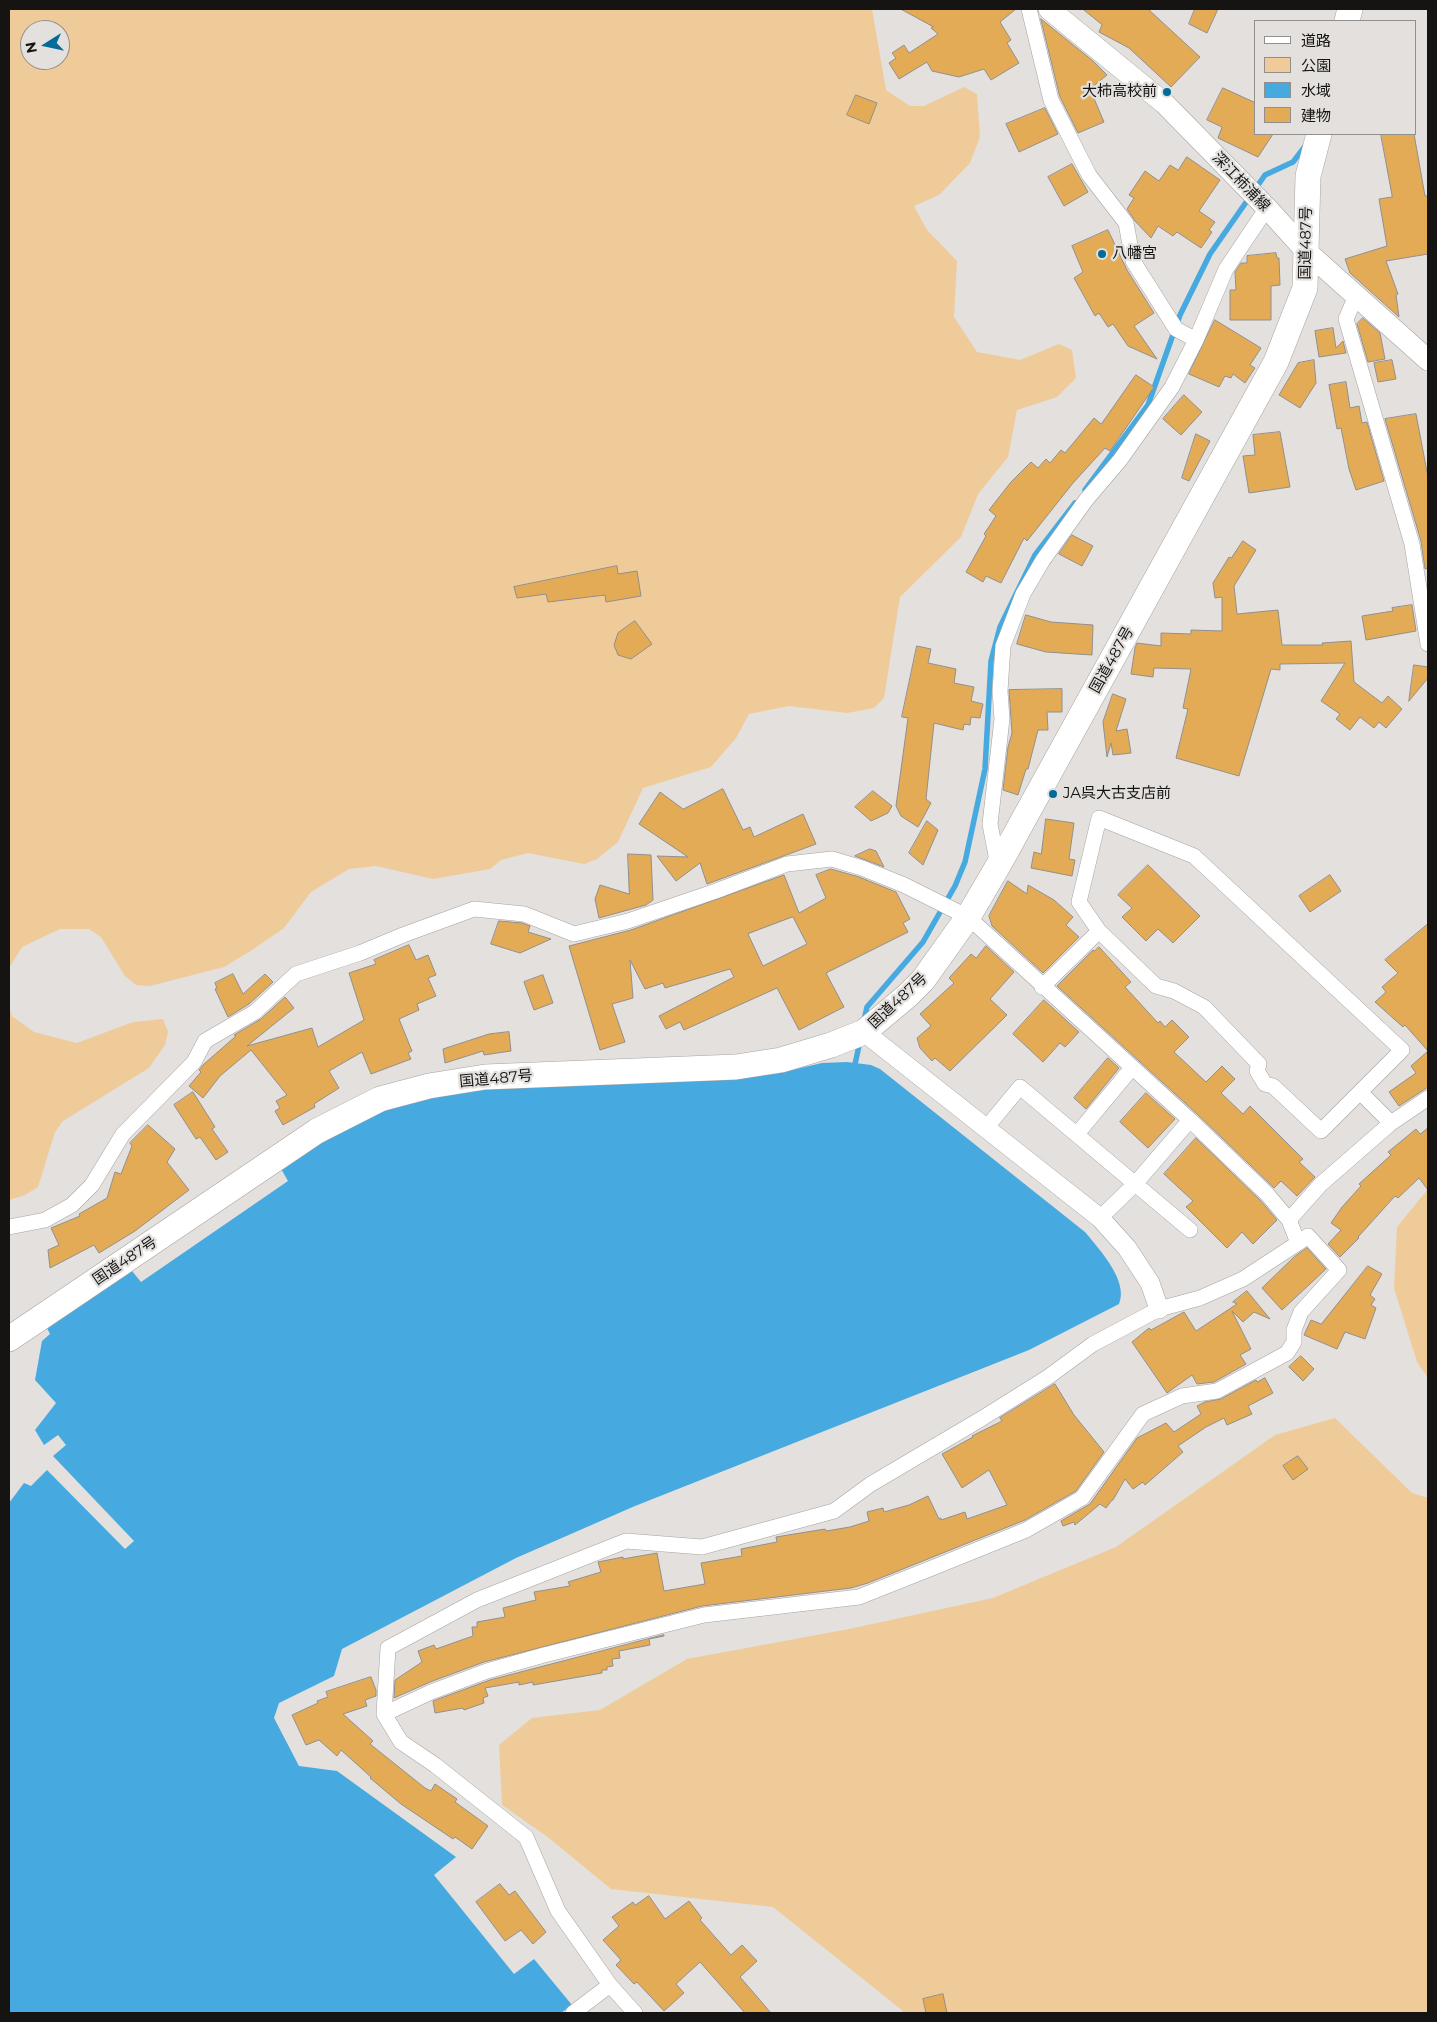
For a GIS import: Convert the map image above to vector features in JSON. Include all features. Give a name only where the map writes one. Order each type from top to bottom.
[{"type":"highway","name":"国道487号","points":[[9,1339],[317,1131],[380,1099],[429,1086],[485,1077],[736,1067],[781,1060],[831,1045],[864,1032],[907,996],[923,980],[968,918],[1276,362],[1305,288],[1308,176],[1318,135]]},
{"type":"main road","name":"深江柿浦線","points":[[1049,9],[1164,103],[1264,204],[1306,251],[1428,360]]},
{"type":"street","points":[[1029,9],[1051,100],[1089,175],[1126,223],[1133,261],[1176,329],[1196,340]]},
{"type":"street","points":[[998,866],[990,824],[1002,719],[1000,691],[1003,646],[1023,594],[1042,560],[1086,500],[1120,460],[1172,387],[1196,340],[1226,269],[1264,204]]},
{"type":"street","points":[[1356,296],[1346,319],[1412,544],[1428,644]]},
{"type":"street","points":[[1099,818],[1194,856],[1402,1050],[1321,1131],[1273,1086],[1265,1084],[1257,1071],[1259,1064],[1204,1007],[1174,991],[1156,986],[1099,931],[1080,902],[1099,818]]},
{"type":"street","points":[[9,1226],[45,1220],[72,1205],[92,1185],[123,1134],[194,1062],[205,1041],[255,1012],[296,974],[360,953],[403,934],[474,909],[524,914],[574,934],[628,922],[787,864],[832,859],[862,868],[904,885],[968,918],[1131,1069],[1190,1120],[1267,1194],[1289,1220],[1298,1243]]},
{"type":"street","points":[[1042,987],[1099,931]]},
{"type":"street","points":[[864,1032],[1100,1218],[1127,1248],[1145,1276],[1150,1284],[1158,1309]]},
{"type":"street","points":[[1077,1134],[1131,1069]]},
{"type":"street","points":[[986,1128],[1020,1087],[1190,1230]]},
{"type":"street","points":[[1360,1092],[1391,1123]]},
{"type":"street","points":[[1289,1220],[1321,1184],[1391,1123],[1428,1098]]},
{"type":"street","points":[[1100,1218],[1136,1184],[1190,1120]]},
{"type":"street","points":[[384,1714],[431,1692],[487,1671],[704,1615],[859,1596],[1026,1530],[1082,1498],[1142,1414],[1182,1396],[1217,1391],[1287,1353],[1294,1342],[1294,1330],[1301,1312],[1338,1270],[1308,1236],[1243,1279],[1200,1298],[1158,1309],[1093,1344],[1039,1382],[981,1419],[871,1484],[834,1511],[702,1547],[626,1541],[477,1600],[388,1648],[384,1714],[401,1742],[435,1765],[526,1837],[558,1911],[610,1985],[635,2013]]},
{"type":"street","points":[[573,2013],[610,1985]]},
{"type":"green space","points":[[9,9],[872,9],[886,90],[910,106],[924,106],[964,87],[977,94],[980,137],[970,163],[939,195],[914,206],[927,230],[957,261],[954,317],[977,352],[1020,360],[1059,344],[1072,350],[1076,378],[1057,397],[1017,410],[1008,457],[978,494],[961,537],[900,597],[884,698],[874,708],[847,713],[789,706],[749,714],[736,738],[711,767],[643,788],[618,842],[597,859],[584,864],[528,853],[501,860],[490,869],[433,879],[376,866],[349,869],[311,892],[284,928],[224,967],[150,986],[136,985],[125,976],[101,937],[89,929],[60,929],[22,947],[9,968]]},
{"type":"green space","points":[[9,1008],[12,1016],[34,1032],[77,1043],[133,1022],[163,1019],[168,1032],[165,1045],[149,1068],[63,1121],[55,1132],[38,1187],[25,1195],[9,1200]]},
{"type":"green space","points":[[1428,1189],[1428,1378],[1417,1362],[1394,1288],[1397,1227]]},
{"type":"green space","points":[[1335,1418],[1412,1493],[1428,1498],[1428,2013],[902,2013],[903,2011],[773,1907],[611,1889],[549,1838],[502,1805],[499,1745],[532,1718],[600,1710],[687,1659],[849,1629],[993,1598],[1116,1547],[1275,1435]]},
{"type":"water","points":[[847,1062],[871,1065],[880,1069],[1085,1232],[1105,1256],[1116,1276],[1120,1285],[1121,1295],[1119,1304],[1029,1350],[635,1506],[516,1558],[342,1649],[334,1676],[279,1703],[274,1718],[299,1766],[337,1771],[456,1857],[434,1875],[514,1974],[534,1959],[572,2005],[561,2013],[9,2013],[9,1503],[24,1483],[31,1486],[47,1470],[125,1549],[134,1541],[53,1456],[66,1445],[58,1435],[44,1445],[35,1430],[56,1403],[35,1380],[42,1341],[50,1334],[47,1328],[132,1271],[141,1282],[288,1181],[280,1167],[366,1115],[420,1098],[483,1088],[774,1074],[822,1063]]},
{"type":"building","points":[[901,9],[1016,9],[1000,22],[1011,40],[1007,43],[1019,63],[991,80],[984,69],[959,77],[932,71],[927,62],[899,79],[889,63],[896,58],[892,53],[904,45],[909,53],[938,34],[931,28],[933,27]]},
{"type":"building","points":[[1083,9],[1148,9],[1200,57],[1171,87],[1129,48],[1099,32],[1102,25]]},
{"type":"building","points":[[1195,9],[1218,9],[1207,33],[1189,24]]},
{"type":"building","points":[[1041,19],[1093,61],[1107,75],[1090,89],[1104,122],[1078,133],[1060,97]]},
{"type":"building","points":[[1223,88],[1254,102],[1254,135],[1272,135],[1258,157],[1218,138],[1222,127],[1207,120]]},
{"type":"building","points":[[856,95],[877,103],[869,124],[847,115]]},
{"type":"building","points":[[1045,108],[1058,134],[1019,152],[1006,124]]},
{"type":"building","points":[[1381,135],[1414,135],[1425,196],[1428,196],[1428,254],[1386,261],[1398,294],[1396,295],[1399,317],[1350,273],[1345,259],[1387,246],[1379,199],[1392,197]]},
{"type":"building","points":[[1187,157],[1220,180],[1199,211],[1215,222],[1209,230],[1212,232],[1201,248],[1177,232],[1173,236],[1158,226],[1151,238],[1127,209],[1134,198],[1129,195],[1145,171],[1159,181],[1170,165],[1178,170]]},
{"type":"building","points":[[1072,164],[1088,192],[1064,206],[1048,177]]},
{"type":"building","points":[[1108,230],[1127,270],[1154,313],[1134,326],[1157,359],[1128,346],[1113,324],[1108,327],[1099,313],[1095,316],[1074,278],[1083,272],[1072,246]]},
{"type":"building","points":[[1276,253],[1277,258],[1279,258],[1280,285],[1271,286],[1271,320],[1230,320],[1230,290],[1236,290],[1235,272],[1241,263],[1247,263],[1247,256]]},
{"type":"building","points":[[1363,318],[1380,333],[1385,359],[1368,362],[1357,324]]},
{"type":"building","points":[[1215,320],[1261,348],[1250,365],[1255,368],[1245,383],[1233,374],[1231,378],[1225,376],[1219,387],[1189,374]]},
{"type":"building","points":[[1333,328],[1336,348],[1343,341],[1346,353],[1319,357],[1315,331]]},
{"type":"building","points":[[1314,360],[1316,383],[1300,408],[1279,395],[1298,363]]},
{"type":"building","points":[[1392,360],[1396,379],[1378,382],[1374,363]]},
{"type":"building","points":[[1136,375],[1154,387],[1110,451],[1105,448],[1073,483],[1027,541],[1024,538],[1001,583],[986,576],[983,582],[966,572],[986,536],[984,534],[996,516],[989,510],[1011,482],[1031,462],[1038,468],[1046,459],[1050,463],[1061,450],[1065,453],[1094,418],[1101,424]]},
{"type":"building","points":[[1346,382],[1350,408],[1359,406],[1362,423],[1367,422],[1384,481],[1356,490],[1349,469],[1341,428],[1337,429],[1329,385]]},
{"type":"building","points":[[1184,395],[1202,412],[1181,435],[1163,419]]},
{"type":"building","points":[[1416,414],[1428,477],[1428,568],[1425,569],[1421,541],[1385,419]]},
{"type":"building","points":[[1280,432],[1290,487],[1249,493],[1243,456],[1255,455],[1253,435]]},
{"type":"building","points":[[1196,434],[1210,441],[1189,481],[1182,478]]},
{"type":"building","points":[[1072,535],[1093,546],[1082,566],[1059,554]]},
{"type":"building","points":[[1243,541],[1256,550],[1234,586],[1237,614],[1278,610],[1282,645],[1323,645],[1322,643],[1351,641],[1354,682],[1382,703],[1388,696],[1402,709],[1386,728],[1379,722],[1374,728],[1360,717],[1350,730],[1336,719],[1340,714],[1321,701],[1345,663],[1280,664],[1280,670],[1271,669],[1239,776],[1176,758],[1188,709],[1183,708],[1191,669],[1154,668],[1153,677],[1131,674],[1135,648],[1137,643],[1161,646],[1161,633],[1191,634],[1191,630],[1222,631],[1222,597],[1215,598],[1213,583],[1229,557],[1231,558]]},
{"type":"building","points":[[617,566],[618,574],[637,571],[641,596],[606,602],[605,595],[548,602],[546,594],[517,598],[514,587]]},
{"type":"building","points":[[1412,605],[1416,631],[1366,640],[1362,616],[1393,611],[1392,608]]},
{"type":"building","points":[[1026,615],[1051,622],[1093,625],[1092,655],[1046,652],[1017,644]]},
{"type":"building","points":[[635,621],[652,644],[631,659],[618,655],[614,645],[618,633]]},
{"type":"building","points":[[917,646],[931,649],[928,663],[956,669],[954,683],[974,687],[971,701],[983,704],[980,718],[971,717],[970,725],[964,724],[963,730],[934,723],[926,799],[931,803],[918,827],[901,816],[896,806],[908,718],[902,717]]},
{"type":"building","points":[[1414,665],[1428,667],[1428,678],[1409,701]]},
{"type":"building","points":[[1062,689],[1062,712],[1047,712],[1048,730],[1038,730],[1028,769],[1026,769],[1018,795],[1003,790],[1008,747],[1012,733],[1009,690]]},
{"type":"building","points":[[1113,694],[1126,699],[1116,731],[1127,729],[1131,753],[1113,755],[1111,743],[1107,757],[1103,722]]},
{"type":"building","points":[[723,789],[743,830],[750,827],[754,837],[803,814],[816,844],[707,884],[700,863],[676,881],[657,856],[688,857],[639,824],[660,792],[683,809]]},
{"type":"building","points":[[873,791],[892,806],[888,813],[871,821],[855,807]]},
{"type":"building","points":[[1046,819],[1074,823],[1069,859],[1075,860],[1072,876],[1031,868],[1034,852],[1041,854]]},
{"type":"building","points":[[927,821],[938,830],[923,865],[909,853]]},
{"type":"building","points":[[870,849],[876,851],[884,867],[855,856]]},
{"type":"building","points":[[628,854],[651,855],[653,900],[646,905],[599,918],[595,899],[600,885],[629,894]]},
{"type":"building","points":[[1148,865],[1200,916],[1173,943],[1158,929],[1146,941],[1122,917],[1132,908],[1118,895]]},
{"type":"building","points":[[831,869],[859,877],[896,892],[910,919],[903,923],[908,932],[826,973],[844,1007],[799,1030],[777,988],[684,1030],[680,1022],[666,1029],[659,1016],[734,977],[730,969],[665,988],[663,983],[645,989],[630,960],[633,998],[612,1004],[625,1042],[600,1050],[569,946],[631,930],[784,875],[799,913],[826,898],[816,875]],"holes":[[[793,917],[807,944],[763,966],[748,934]]]},
{"type":"building","points":[[1330,875],[1341,891],[1310,912],[1299,896]]},
{"type":"building","points":[[1008,881],[1027,894],[1028,885],[1054,900],[1073,917],[1066,925],[1079,937],[1043,973],[992,926],[989,916]]},
{"type":"building","points":[[499,921],[522,923],[530,926],[528,932],[551,939],[520,953],[491,944]]},
{"type":"building","points":[[1428,924],[1428,1051],[1405,1025],[1403,1027],[1375,1002],[1386,992],[1382,987],[1398,973],[1385,960]]},
{"type":"building","points":[[409,945],[416,960],[428,955],[436,975],[428,978],[436,996],[417,1004],[419,1010],[399,1019],[412,1051],[408,1053],[411,1059],[371,1074],[362,1052],[329,1071],[339,1088],[314,1104],[315,1107],[283,1125],[275,1111],[280,1108],[276,1101],[287,1095],[251,1050],[220,1076],[203,1098],[189,1086],[201,1072],[199,1070],[204,1064],[236,1036],[234,1035],[261,1019],[285,997],[294,1008],[247,1046],[312,1028],[318,1047],[364,1020],[349,973],[376,964],[374,960]]},
{"type":"building","points":[[986,946],[1014,972],[990,999],[1007,1015],[950,1071],[935,1058],[932,1061],[920,1048],[917,1038],[931,1026],[920,1014],[954,983],[949,978],[971,954],[976,958]]},
{"type":"building","points":[[1099,947],[1131,982],[1125,987],[1158,1023],[1160,1021],[1165,1027],[1172,1020],[1189,1037],[1174,1052],[1206,1082],[1222,1066],[1235,1079],[1221,1093],[1243,1114],[1250,1106],[1303,1159],[1299,1162],[1315,1177],[1297,1196],[1281,1181],[1274,1188],[1196,1113],[1057,986],[1093,950]]},
{"type":"building","points":[[233,974],[243,994],[265,974],[273,982],[249,1004],[228,1017],[215,989],[217,988],[215,983]]},
{"type":"building","points":[[543,975],[553,1003],[534,1010],[524,982]]},
{"type":"building","points":[[1044,1000],[1079,1032],[1065,1047],[1060,1043],[1043,1062],[1013,1034]]},
{"type":"building","points":[[509,1032],[511,1051],[484,1055],[483,1051],[445,1063],[443,1049],[489,1034]]},
{"type":"building","points":[[1428,1051],[1428,1087],[1399,1106],[1389,1092],[1416,1073],[1411,1066]]},
{"type":"building","points":[[1108,1058],[1119,1068],[1086,1109],[1074,1098]]},
{"type":"building","points":[[193,1092],[215,1127],[212,1129],[228,1152],[216,1160],[200,1137],[196,1139],[174,1105]]},
{"type":"building","points":[[1146,1093],[1175,1119],[1148,1148],[1120,1122]]},
{"type":"building","points":[[148,1125],[175,1149],[167,1162],[189,1190],[135,1231],[99,1253],[94,1245],[50,1268],[48,1250],[59,1245],[51,1228],[80,1216],[79,1214],[107,1198],[115,1172],[121,1174],[132,1146],[130,1143]]},
{"type":"building","points":[[1428,1128],[1428,1190],[1419,1178],[1398,1198],[1395,1196],[1340,1257],[1328,1244],[1341,1230],[1331,1223],[1342,1207],[1361,1186],[1359,1184],[1391,1155],[1388,1152],[1416,1129],[1420,1134]]},
{"type":"building","points":[[1196,1138],[1260,1200],[1277,1220],[1253,1244],[1242,1232],[1227,1248],[1186,1207],[1193,1201],[1164,1174]]},
{"type":"building","points":[[1307,1248],[1326,1269],[1282,1310],[1262,1288],[1294,1257]]},
{"type":"building","points":[[1368,1266],[1382,1274],[1370,1295],[1375,1299],[1371,1305],[1376,1308],[1365,1339],[1345,1332],[1337,1349],[1304,1335],[1311,1320],[1321,1324]]},
{"type":"building","points":[[1247,1291],[1270,1319],[1254,1312],[1243,1322],[1232,1311],[1251,1349],[1240,1355],[1246,1364],[1214,1382],[1197,1384],[1192,1375],[1167,1393],[1132,1342],[1149,1328],[1151,1330],[1184,1312],[1196,1331],[1237,1304],[1233,1302]]},
{"type":"building","points":[[1301,1356],[1314,1369],[1303,1381],[1289,1367]]},
{"type":"building","points":[[1265,1378],[1273,1393],[1248,1406],[1252,1414],[1227,1425],[1224,1418],[1206,1427],[1178,1446],[1183,1452],[1145,1485],[1143,1482],[1133,1489],[1125,1479],[1106,1508],[1100,1504],[1075,1525],[1074,1522],[1063,1526],[1061,1521],[1090,1504],[1137,1438],[1166,1423],[1174,1432],[1201,1414],[1197,1406],[1205,1402],[1221,1399],[1256,1380],[1257,1382]]},
{"type":"building","points":[[1055,1384],[1074,1415],[1104,1452],[1076,1491],[1025,1520],[868,1583],[851,1588],[702,1606],[484,1662],[394,1698],[395,1680],[422,1662],[418,1651],[434,1645],[436,1649],[473,1636],[472,1627],[477,1627],[477,1622],[505,1617],[503,1608],[536,1600],[534,1592],[570,1586],[568,1582],[601,1572],[598,1562],[657,1553],[664,1591],[705,1584],[701,1563],[742,1556],[741,1549],[777,1542],[776,1537],[850,1527],[869,1521],[867,1512],[883,1508],[884,1512],[909,1505],[928,1496],[941,1520],[965,1512],[967,1519],[1007,1505],[989,1470],[962,1488],[942,1454],[1002,1421],[1000,1418]]},
{"type":"building","points":[[1298,1456],[1308,1469],[1293,1480],[1283,1466]]},
{"type":"building","points":[[664,1635],[649,1639],[650,1645],[619,1651],[620,1658],[612,1659],[613,1666],[607,1667],[607,1670],[602,1670],[602,1673],[533,1685],[533,1682],[519,1685],[519,1682],[485,1688],[488,1696],[483,1698],[484,1703],[464,1710],[463,1708],[435,1713],[433,1701],[490,1680]]},
{"type":"building","points":[[371,1677],[376,1690],[376,1696],[365,1700],[367,1706],[343,1714],[373,1741],[370,1744],[425,1788],[431,1791],[435,1784],[457,1799],[455,1802],[488,1826],[472,1849],[455,1837],[453,1839],[401,1804],[341,1750],[337,1756],[319,1740],[306,1745],[292,1715],[328,1697],[326,1692]]},
{"type":"building","points":[[500,1884],[509,1895],[515,1891],[546,1932],[533,1944],[521,1930],[505,1941],[476,1902]]},
{"type":"building","points":[[649,1896],[665,1919],[689,1901],[702,1918],[700,1920],[731,1955],[742,1945],[757,1961],[740,1977],[771,2013],[745,2013],[700,1962],[676,1984],[684,1993],[664,2011],[637,1982],[634,1984],[616,1965],[621,1960],[603,1940],[619,1926],[612,1917],[633,1902],[635,1905]]},
{"type":"building","points":[[943,1994],[947,2013],[926,2013],[923,1999]]},
{"type":"waterway","points":[[1085,490],[1148,405],[1180,315],[1210,254],[1265,175],[1293,162],[1306,145]]},
{"type":"waterway","points":[[864,1020],[867,1007],[923,942],[955,886],[965,862],[985,769],[991,661],[1000,627],[1035,555],[1075,503]]},
{"type":"waterway","points":[[854,1069],[860,1041]]},
{"type":"place","name":"大柿高校前","points":[[1167,92]]},
{"type":"place","name":"八幡宮","points":[[1102,254]]},
{"type":"place","name":"JA呉大古支店前","points":[[1053,794]]}]
